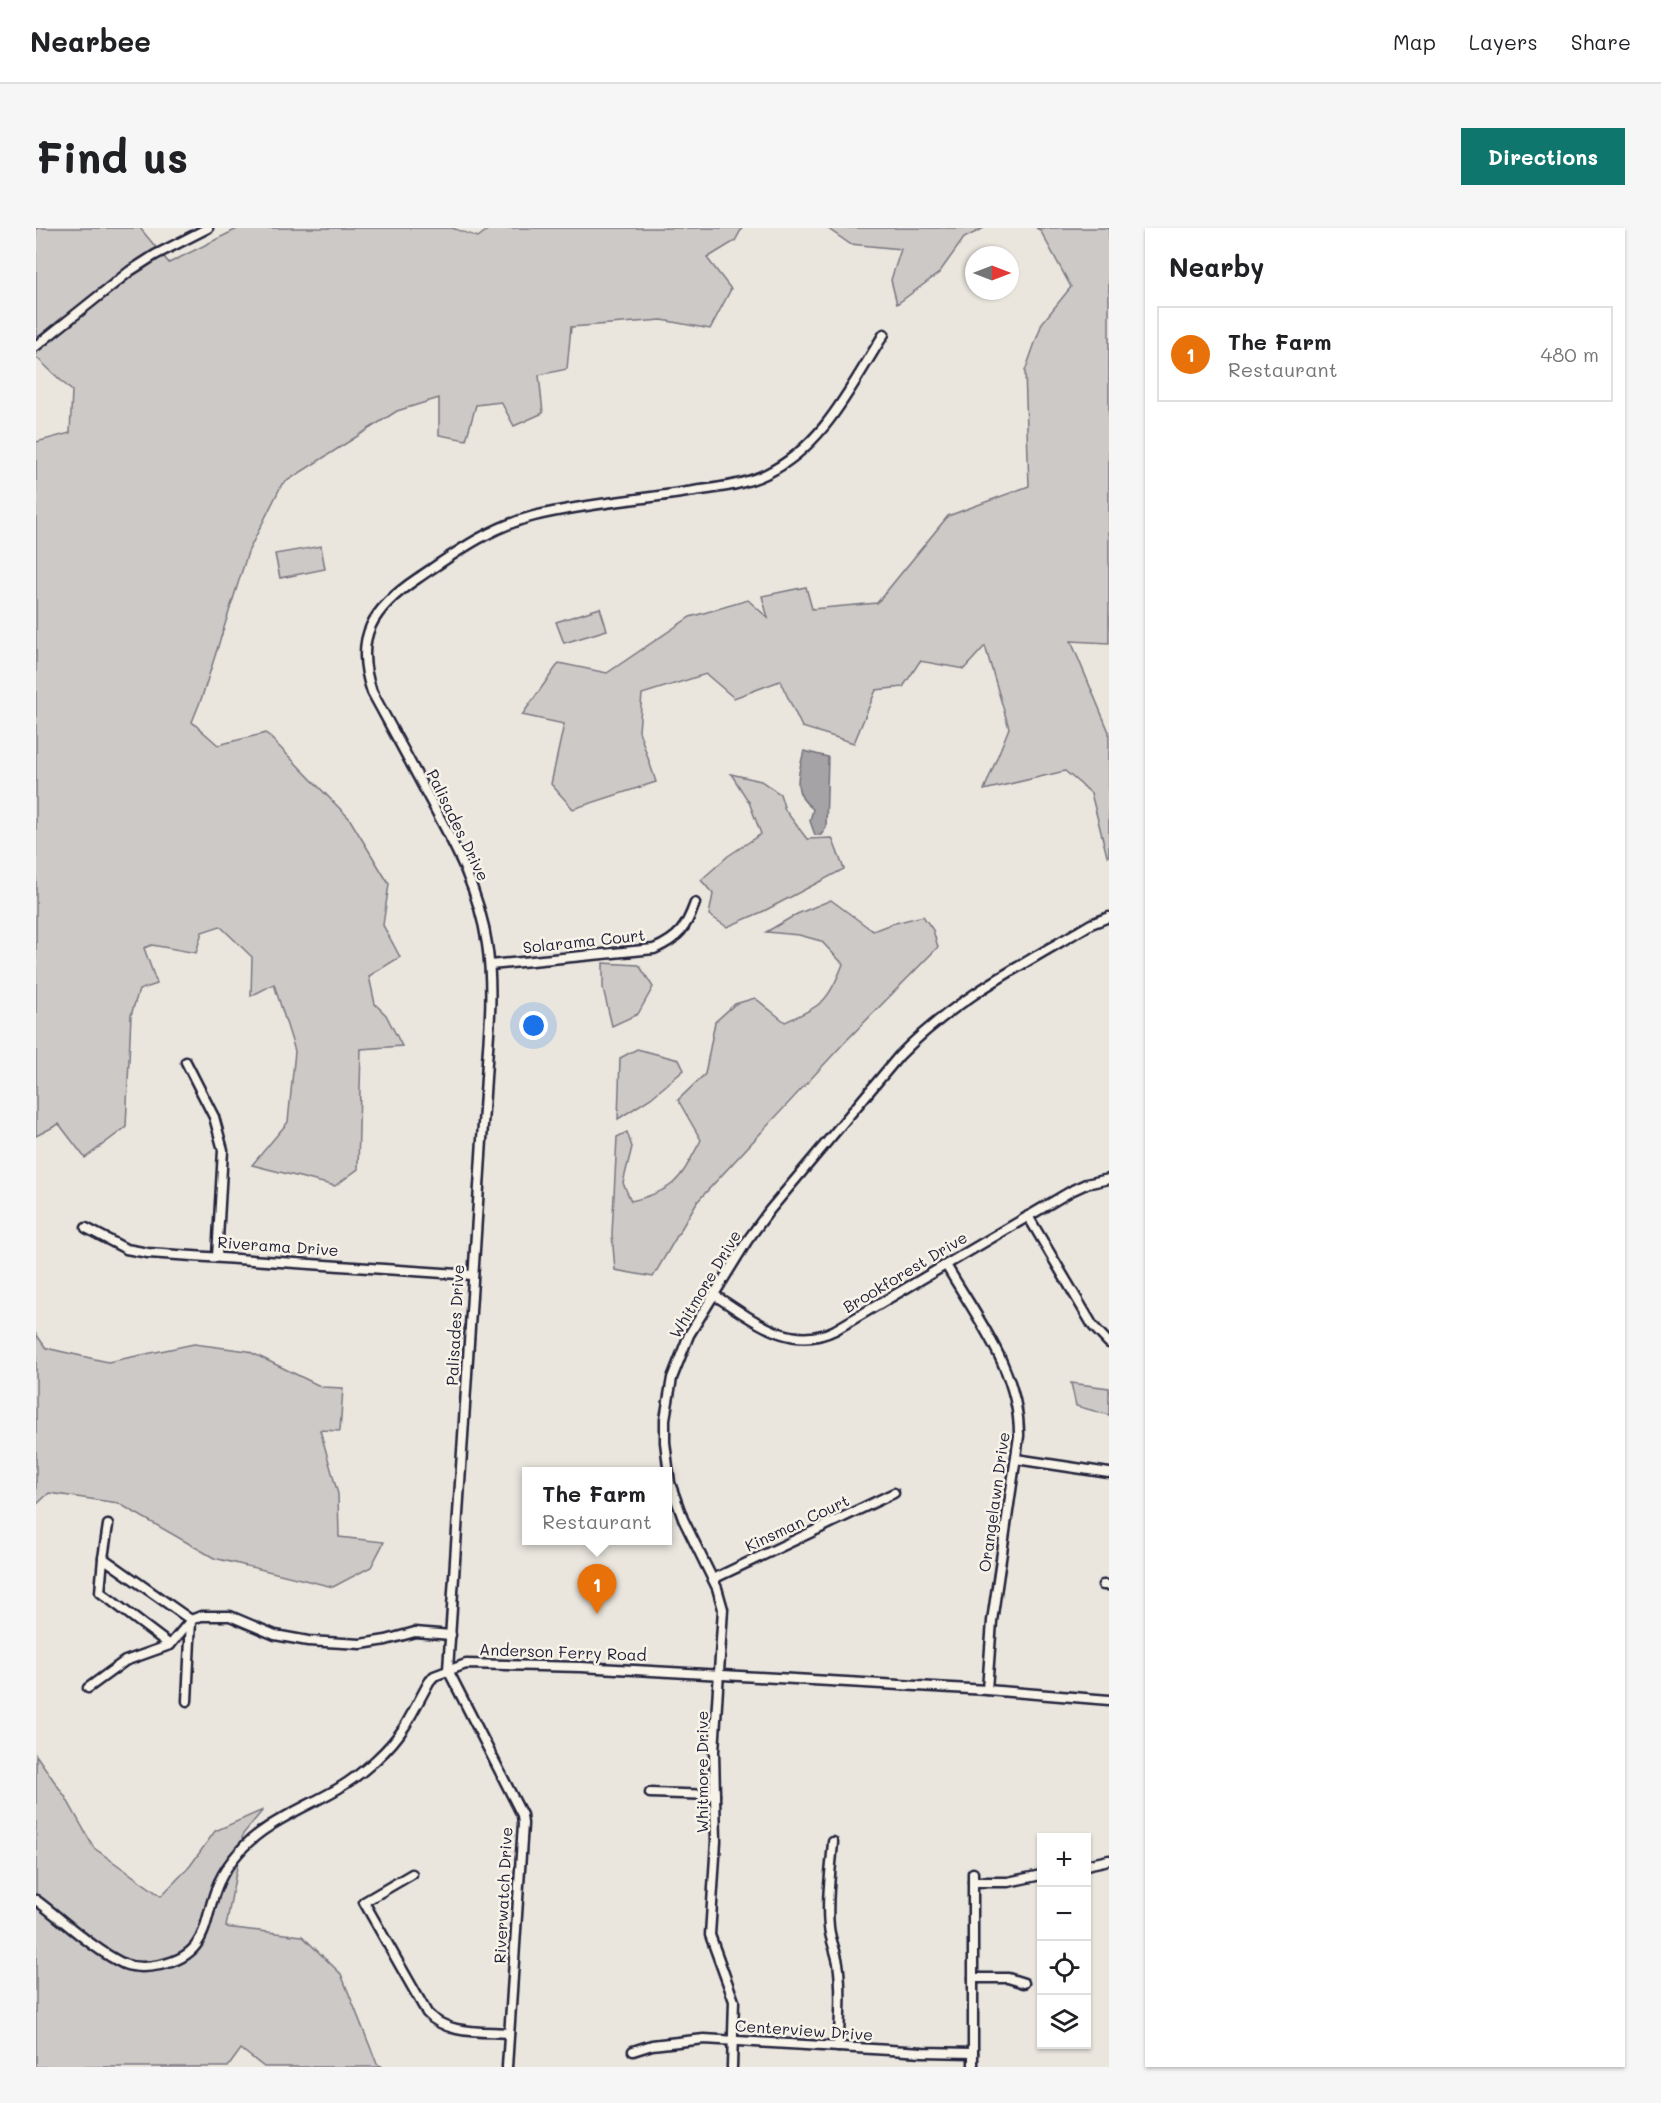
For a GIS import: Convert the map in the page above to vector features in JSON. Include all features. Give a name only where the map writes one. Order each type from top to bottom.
[{"type":"street","points":[[36,346],[130,271],[155,255],[208,228]]},
{"type":"street","name":"Palisades Drive","points":[[448,1670],[490,1017],[490,965],[482,917],[468,873],[372,692],[367,677],[365,651],[370,628],[389,600],[401,590],[469,544],[510,524],[554,512],[731,486],[756,478],[780,466],[803,449],[823,429],[884,334]]},
{"type":"street","name":"Solarama Court","points":[[490,965],[654,949],[682,930],[695,903]]},
{"type":"street","name":"Whitmore Drive","points":[[668,1467],[664,1442],[665,1419],[672,1378],[690,1335],[747,1241],[769,1211],[918,1036],[976,993],[1091,924],[1109,917]]},
{"type":"street","points":[[186,1062],[214,1117],[223,1150],[217,1257]]},
{"type":"street","name":"Brookforest Drive","points":[[714,1295],[774,1332],[808,1339],[835,1330],[1072,1190],[1109,1179]]},
{"type":"street","points":[[1028,1216],[1093,1326],[1109,1343]]},
{"type":"street","name":"Riverama Drive","points":[[86,1228],[137,1252],[473,1275]]},
{"type":"street","name":"Orangelawn Drive","points":[[946,1265],[1005,1368],[1018,1413],[1019,1436],[992,1621],[987,1690]]},
{"type":"street","points":[[1016,1459],[1109,1473]]},
{"type":"street","name":"Whitmore Drive","points":[[672,1489],[721,1598],[723,1609],[714,1751],[716,1841],[710,1935],[734,2001],[732,2067]]},
{"type":"street","name":"Kinsman Court","points":[[712,1579],[894,1493]]},
{"type":"street","points":[[108,1525],[100,1592],[170,1645]]},
{"type":"street","points":[[103,1558],[191,1620]]},
{"type":"street","points":[[88,1688],[125,1661],[170,1645],[191,1620],[201,1616],[230,1616],[275,1635],[293,1640],[317,1642],[362,1644],[415,1632],[451,1635]]},
{"type":"street","points":[[187,1701],[191,1620]]},
{"type":"street","name":"Anderson Ferry Road","points":[[36,1900],[98,1948],[126,1965],[148,1967],[181,1958],[191,1952],[198,1943],[209,1920],[219,1883],[226,1869],[246,1844],[270,1826],[341,1787],[370,1764],[404,1728],[429,1682],[448,1670],[466,1664],[626,1668],[987,1690],[1109,1700]]},
{"type":"street","name":"Riverwatch Drive","points":[[448,1670],[522,1815],[507,2067]]},
{"type":"street","points":[[650,1793],[715,1795]]},
{"type":"street","points":[[833,1842],[828,1917],[830,1937],[838,1961],[839,1974],[841,2011],[838,2047]]},
{"type":"street","points":[[1091,1864],[1109,1860]]},
{"type":"street","points":[[412,1874],[364,1902],[428,2013],[438,2024],[452,2029],[509,2033]]},
{"type":"street","points":[[973,2067],[973,1877],[1008,1882],[1037,1876]]},
{"type":"street","points":[[973,1978],[1008,1978],[1024,1983]]},
{"type":"street","name":"Centerview Drive","points":[[633,2051],[652,2045],[697,2038],[973,2053]]},
{"type":"shaded area","points":[[36,228],[140,228],[169,263],[239,228],[452,228],[478,237],[490,228],[742,228],[735,241],[707,258],[731,289],[710,329],[662,320],[571,327],[567,369],[539,375],[543,413],[514,426],[501,402],[476,405],[466,440],[439,435],[439,398],[397,411],[282,484],[248,552],[192,722],[218,745],[266,733],[349,818],[389,884],[383,925],[400,957],[369,976],[375,1004],[386,1015],[402,1046],[361,1049],[358,1169],[335,1186],[252,1165],[288,1122],[295,1051],[274,984],[251,996],[252,957],[220,926],[202,932],[196,953],[152,945],[144,948],[157,984],[139,990],[131,1015],[126,1127],[85,1158],[59,1124],[36,1136],[36,442],[70,433],[72,391],[36,357]]},
{"type":"shaded area","points":[[827,228],[984,228],[964,238],[939,273],[897,304],[891,280],[901,249],[850,244]]},
{"type":"shaded area","points":[[1036,228],[1109,228],[1109,643],[1071,641],[1109,732],[1109,856],[1107,856],[1091,793],[1065,771],[984,790],[1009,728],[985,646],[964,669],[920,661],[903,687],[876,690],[854,743],[802,727],[780,681],[734,698],[706,674],[642,694],[639,731],[656,782],[573,809],[551,784],[564,724],[522,715],[559,663],[607,673],[690,617],[748,600],[768,618],[762,596],[806,587],[812,609],[877,603],[948,516],[1029,486],[1025,371],[1042,323],[1071,287],[1040,230]]},
{"type":"shaded area","points":[[321,546],[325,569],[280,578],[275,554]]},
{"type":"shaded area","points":[[600,608],[607,630],[564,643],[556,622]]},
{"type":"shaded area","points":[[804,751],[828,757],[826,828],[821,835],[815,835],[810,821],[813,809],[801,797],[799,790],[798,776]]},
{"type":"shaded area","points":[[731,774],[761,781],[780,794],[785,810],[807,839],[832,838],[844,869],[764,911],[727,927],[709,915],[713,894],[701,880],[728,856],[761,834],[749,802]]},
{"type":"shaded area","points":[[831,900],[873,931],[923,916],[933,930],[938,947],[843,1044],[697,1202],[653,1277],[615,1270],[612,1234],[617,1137],[627,1132],[632,1147],[623,1183],[631,1201],[668,1187],[682,1174],[701,1140],[678,1100],[705,1074],[715,1022],[735,1004],[755,998],[785,1022],[816,1006],[828,995],[843,964],[821,941],[799,935],[766,932],[797,914]]},
{"type":"shaded area","points":[[603,963],[639,965],[653,987],[638,1014],[612,1026],[603,988]]},
{"type":"shaded area","points":[[637,1049],[679,1060],[684,1070],[651,1098],[618,1119],[620,1058]]},
{"type":"shaded area","points":[[36,1334],[46,1348],[108,1362],[194,1344],[248,1351],[322,1387],[343,1388],[340,1431],[320,1430],[338,1494],[339,1537],[384,1542],[371,1567],[333,1587],[214,1558],[118,1503],[49,1493],[36,1505]]},
{"type":"shaded area","points":[[1071,1383],[1109,1388],[1109,1415],[1076,1406]]},
{"type":"shaded area","points":[[36,1755],[66,1798],[94,1848],[161,1896],[190,1866],[215,1831],[263,1810],[243,1834],[226,1927],[302,1936],[341,1974],[377,2064],[383,2067],[264,2067],[241,2049],[228,2067],[36,2067]]},
{"type":"place","name":"The Farm","points":[[597,1614]]}]
